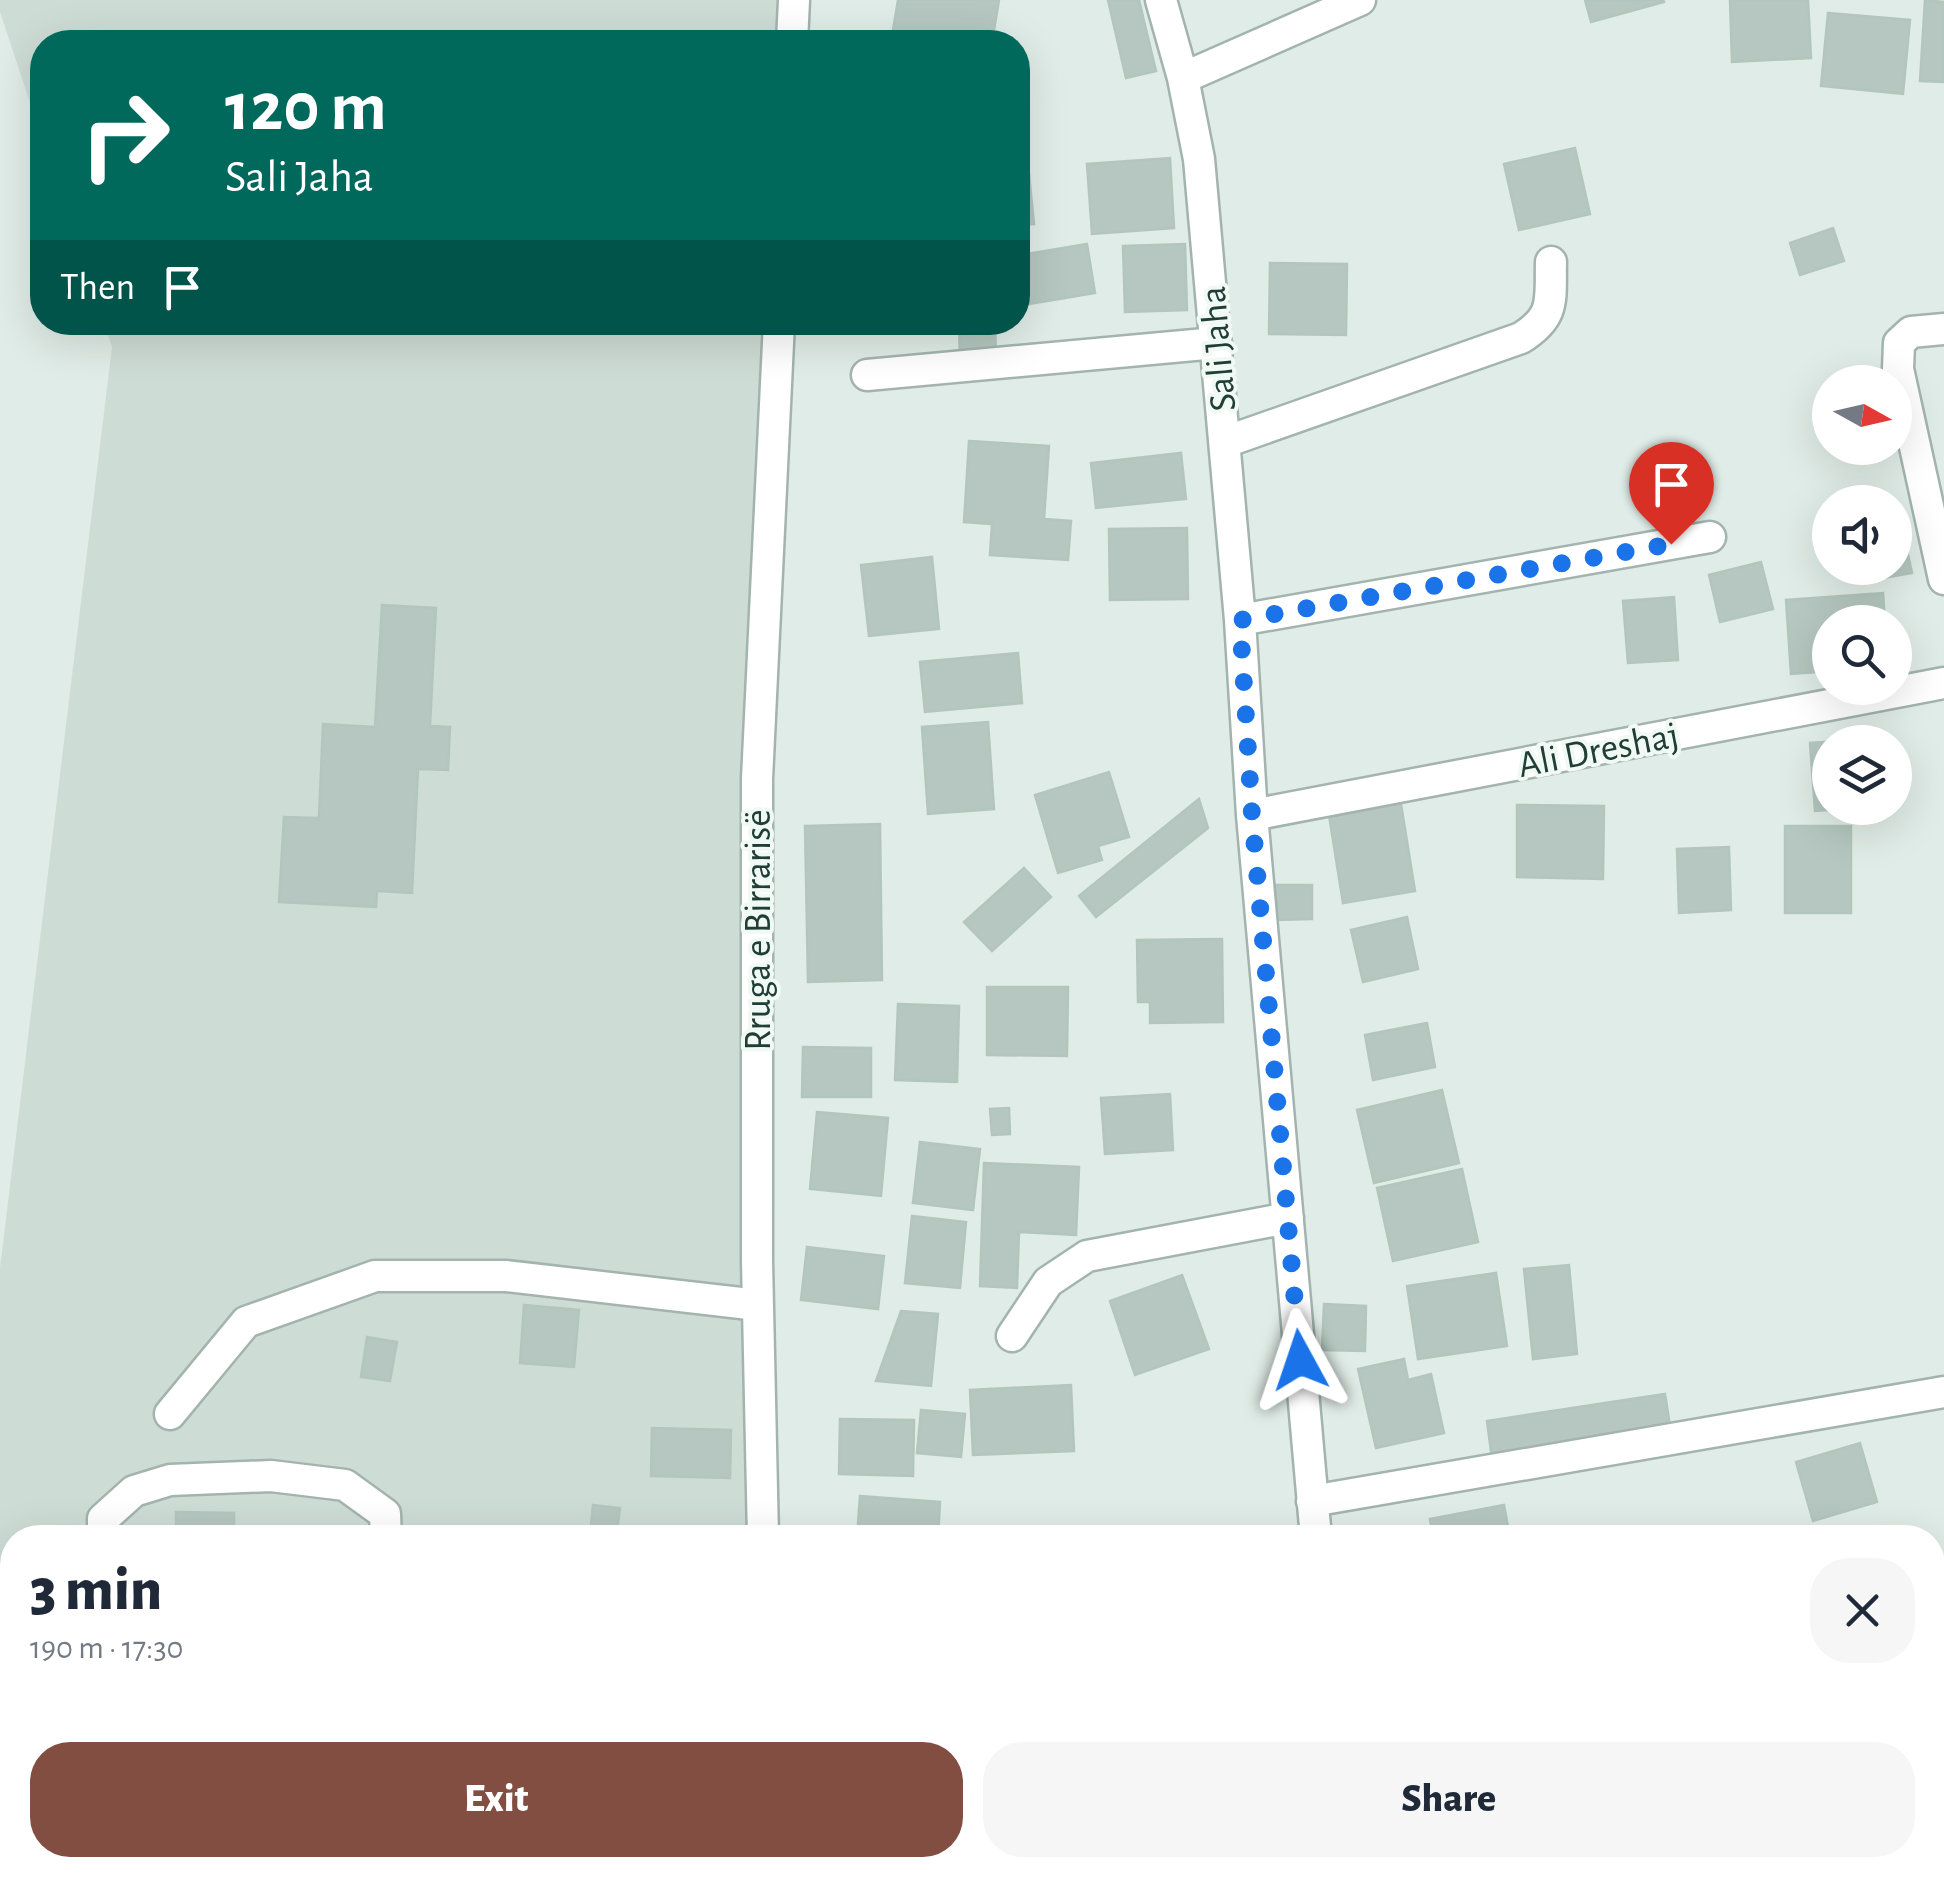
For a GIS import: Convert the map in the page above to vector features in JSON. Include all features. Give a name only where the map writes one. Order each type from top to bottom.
[{"type":"street","name":"Sali Jaha","points":[[1162,0],[1184,78],[1200,159],[1240,620],[1252,815],[1315,1525]]},
{"type":"street","points":[[1184,78],[1360,0]]},
{"type":"street","points":[[786,3],[790,30]]},
{"type":"street","points":[[1225,442],[1521,338],[1541,326],[1550,308],[1551,262]]},
{"type":"street","points":[[1944,329],[1912,332],[1899,342],[1898,370],[1944,579]]},
{"type":"street","name":"Rruga e Birrarisë","points":[[762,1525],[757,780],[778,335]]},
{"type":"street","points":[[868,376],[1216,343]]},
{"type":"street","points":[[1240,620],[1710,537]]},
{"type":"street","name":"Ali Dreshaj","points":[[1252,815],[1944,683]]},
{"type":"street","points":[[1012,1336],[1048,1282],[1087,1256],[1288,1218]]},
{"type":"street","points":[[170,1414],[246,1322],[375,1276],[506,1276],[758,1305]]},
{"type":"street","points":[[1312,1501],[1944,1392]]},
{"type":"street","points":[[103,1525],[103,1519],[134,1491],[170,1480],[271,1476],[346,1485],[385,1514],[385,1525]]},
{"type":"shaded area","points":[[0,0],[794,0],[793,30],[30,30],[30,103],[0,12]]},
{"type":"shaded area","points":[[108,335],[778,335],[757,779],[763,1525],[0,1525],[0,1268],[112,347]]},
{"type":"building","points":[[898,0],[999,0],[994,30],[893,30]]},
{"type":"building","points":[[1108,0],[1139,0],[1156,71],[1126,78]]},
{"type":"building","points":[[1585,0],[1663,0],[1664,2],[1591,22]]},
{"type":"building","points":[[1730,0],[1808,0],[1811,58],[1732,62]]},
{"type":"building","points":[[1925,0],[1944,2],[1944,82],[1920,81]]},
{"type":"building","points":[[1828,13],[1910,20],[1903,94],[1821,86]]},
{"type":"building","points":[[1575,148],[1590,214],[1519,230],[1504,164]]},
{"type":"building","points":[[1170,158],[1174,228],[1092,234],[1087,164]]},
{"type":"building","points":[[1030,184],[1034,224],[1030,224]]},
{"type":"building","points":[[1833,228],[1844,261],[1800,275],[1790,243]]},
{"type":"building","points":[[1087,244],[1095,293],[1030,304],[1030,254]]},
{"type":"building","points":[[1185,244],[1187,310],[1125,312],[1123,246]]},
{"type":"building","points":[[1270,263],[1347,264],[1346,335],[1269,334]]},
{"type":"building","points":[[959,335],[995,335],[996,360],[960,361]]},
{"type":"building","points":[[969,441],[1049,446],[1044,519],[1071,521],[1068,560],[990,555],[992,524],[964,522]]},
{"type":"building","points":[[1181,453],[1186,499],[1096,508],[1091,463]]},
{"type":"building","points":[[1187,528],[1188,599],[1110,600],[1109,529]]},
{"type":"building","points":[[932,557],[939,629],[869,636],[861,565]]},
{"type":"building","points":[[1761,562],[1773,609],[1720,622],[1709,575]]},
{"type":"building","points":[[1883,593],[1884,605],[1812,605],[1812,672],[1791,674],[1786,600]]},
{"type":"building","points":[[1674,597],[1678,660],[1628,663],[1623,601]]},
{"type":"building","points":[[382,605],[436,608],[430,726],[450,727],[448,770],[418,769],[412,893],[377,891],[376,907],[279,902],[284,817],[319,818],[323,724],[375,727]]},
{"type":"building","points":[[1018,653],[1022,703],[925,712],[920,662]]},
{"type":"building","points":[[988,722],[994,809],[928,814],[922,727]]},
{"type":"building","points":[[1109,772],[1129,837],[1098,846],[1102,860],[1058,873],[1035,795]]},
{"type":"building","points":[[1199,799],[1208,828],[1096,917],[1079,896]]},
{"type":"building","points":[[1401,804],[1415,891],[1343,903],[1329,815]]},
{"type":"building","points":[[1517,805],[1604,806],[1603,879],[1517,877]]},
{"type":"building","points":[[880,824],[882,980],[808,982],[805,826]]},
{"type":"building","points":[[1785,826],[1851,826],[1851,913],[1785,913]]},
{"type":"building","points":[[1729,847],[1731,910],[1679,913],[1677,849]]},
{"type":"building","points":[[1024,868],[1051,897],[992,951],[964,922]]},
{"type":"building","points":[[1275,885],[1312,885],[1312,919],[1275,920]]},
{"type":"building","points":[[1407,917],[1418,969],[1363,982],[1351,930]]},
{"type":"building","points":[[1222,939],[1223,1022],[1150,1023],[1150,1002],[1138,1002],[1137,940]]},
{"type":"building","points":[[987,987],[1068,987],[1067,1056],[987,1055]]},
{"type":"building","points":[[898,1004],[959,1006],[957,1082],[895,1080]]},
{"type":"building","points":[[1427,1023],[1435,1067],[1373,1080],[1365,1035]]},
{"type":"building","points":[[803,1047],[871,1048],[871,1097],[802,1097]]},
{"type":"building","points":[[1442,1090],[1459,1163],[1374,1183],[1357,1110]]},
{"type":"building","points":[[1170,1094],[1173,1150],[1105,1154],[1101,1098]]},
{"type":"building","points":[[1009,1108],[1010,1134],[992,1135],[990,1109]]},
{"type":"building","points":[[817,1112],[888,1118],[881,1196],[810,1189]]},
{"type":"building","points":[[920,1142],[980,1149],[973,1210],[913,1203]]},
{"type":"building","points":[[984,1163],[1079,1167],[1076,1235],[1019,1232],[1017,1288],[980,1286]]},
{"type":"building","points":[[1462,1169],[1478,1242],[1393,1261],[1377,1188]]},
{"type":"building","points":[[912,1216],[966,1222],[960,1288],[905,1283]]},
{"type":"building","points":[[807,1247],[884,1256],[878,1309],[801,1300]]},
{"type":"building","points":[[1569,1265],[1577,1354],[1533,1359],[1524,1269]]},
{"type":"building","points":[[1496,1273],[1507,1346],[1418,1359],[1407,1286]]},
{"type":"building","points":[[1182,1275],[1209,1349],[1135,1375],[1110,1301]]},
{"type":"building","points":[[1324,1304],[1366,1306],[1365,1351],[1322,1350]]},
{"type":"building","points":[[524,1305],[579,1310],[574,1367],[520,1363]]},
{"type":"building","points":[[901,1311],[938,1314],[931,1386],[876,1381]]},
{"type":"building","points":[[367,1337],[397,1342],[390,1381],[361,1377]]},
{"type":"building","points":[[1404,1359],[1408,1380],[1431,1374],[1444,1433],[1376,1448],[1358,1369]]},
{"type":"building","points":[[1071,1385],[1074,1451],[973,1455],[970,1390]]},
{"type":"building","points":[[1665,1394],[1671,1432],[1492,1459],[1487,1421]]},
{"type":"building","points":[[921,1410],[965,1414],[961,1457],[917,1453]]},
{"type":"building","points":[[840,1419],[914,1420],[913,1476],[839,1474]]},
{"type":"building","points":[[652,1428],[731,1430],[730,1478],[651,1476]]},
{"type":"building","points":[[1860,1443],[1877,1502],[1813,1521],[1796,1462]]},
{"type":"building","points":[[860,1496],[940,1502],[939,1525],[858,1525]]},
{"type":"building","points":[[593,1505],[620,1508],[618,1525],[591,1525]]},
{"type":"building","points":[[1504,1505],[1508,1525],[1431,1525],[1430,1519]]},
{"type":"building","points":[[176,1512],[234,1513],[234,1525],[176,1525]]},
{"type":"route","points":[[1300,1360],[1252,815],[1240,620],[1671,544]]}]
